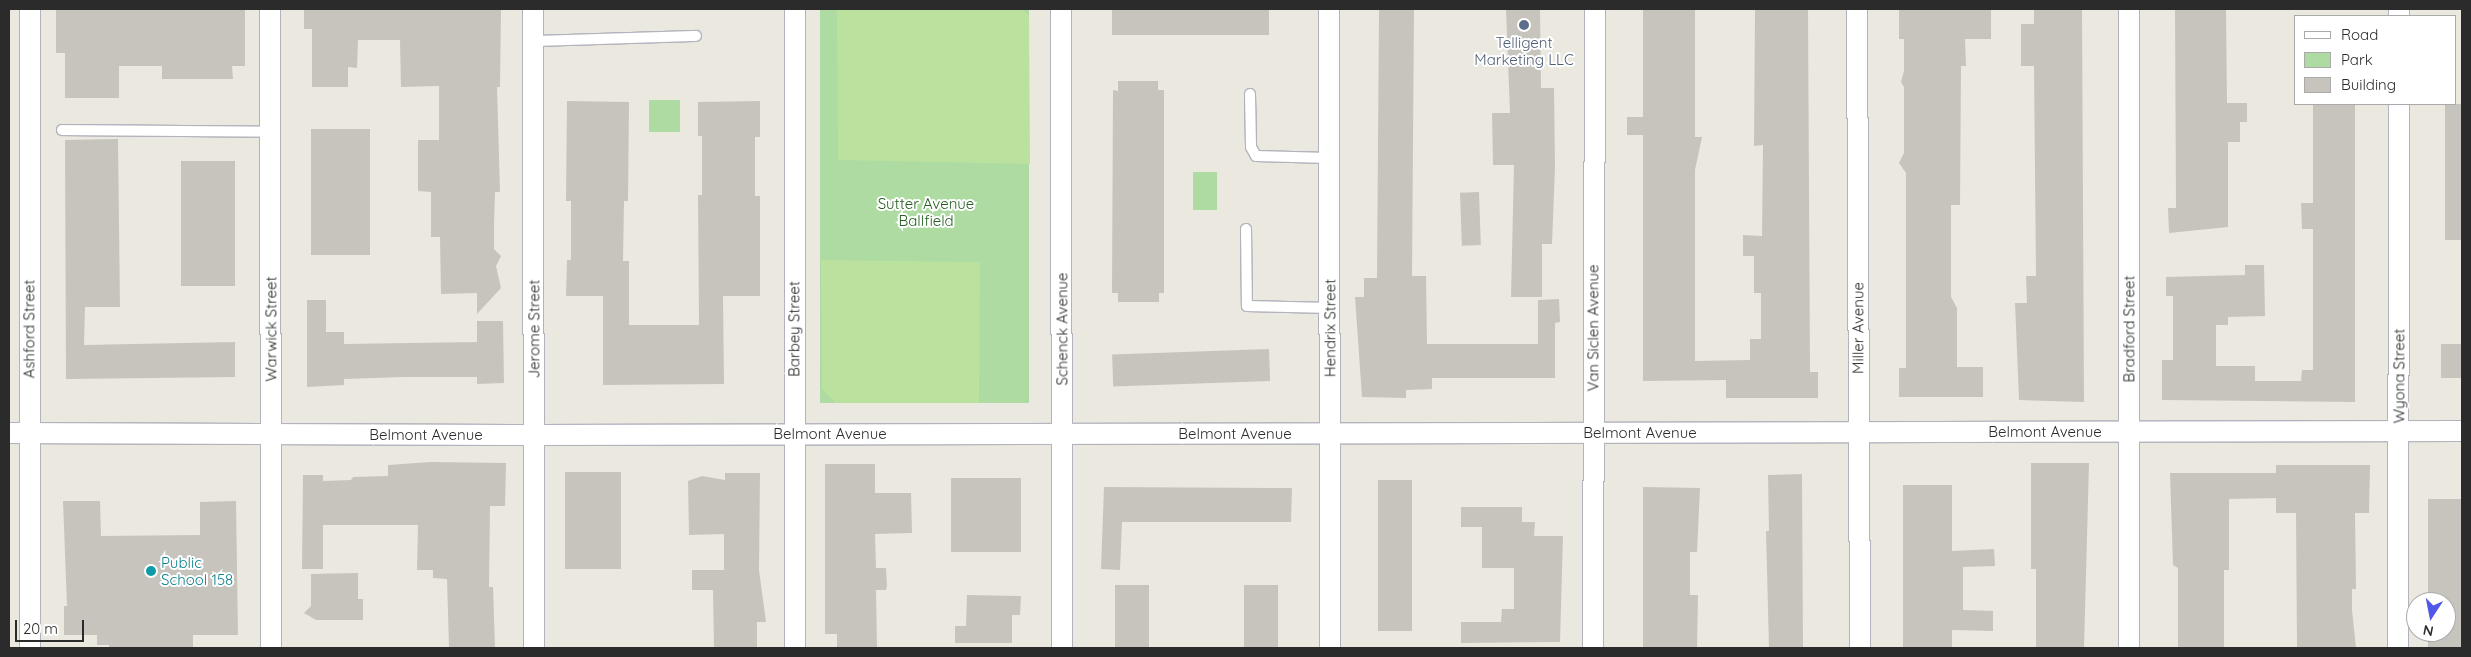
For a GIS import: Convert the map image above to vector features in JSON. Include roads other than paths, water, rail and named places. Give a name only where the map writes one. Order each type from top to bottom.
[{"type":"street","name":"Ashford Street","points":[[30,9],[30,648]]},
{"type":"street","name":"Warwick Street","points":[[270,9],[271,648]]},
{"type":"street","name":"Jerome Street","points":[[533,9],[534,648]]},
{"type":"street","name":"Barbey Street","points":[[794,648],[795,9]]},
{"type":"street","name":"Schenck Avenue","points":[[1061,9],[1062,648]]},
{"type":"street","name":"Hendrix Street","points":[[1329,9],[1330,648]]},
{"type":"street","name":"Van Siclen Avenue","points":[[1593,648],[1595,9]]},
{"type":"street","name":"Miller Avenue","points":[[1857,9],[1860,648]]},
{"type":"street","name":"Bradford Street","points":[[2129,9],[2129,648]]},
{"type":"street","name":"Wyona Street","points":[[2398,648],[2399,105]]},
{"type":"street","name":"Belmont Avenue","points":[[9,433],[534,436],[2462,431]]},
{"type":"lane","points":[[533,40],[696,36]]},
{"type":"lane","points":[[1250,94],[1251,147],[1256,156],[1329,158]]},
{"type":"lane","points":[[62,130],[271,132]]},
{"type":"lane","points":[[1246,229],[1247,306],[1330,308]]},
{"type":"place","name":"Telligent Marketing LLC","points":[[1524,25]]},
{"type":"place","name":"Public School 158","points":[[151,571]]},
{"type":"park label","name":"Sutter Avenue Ballfield","points":[[926,212]]}]
